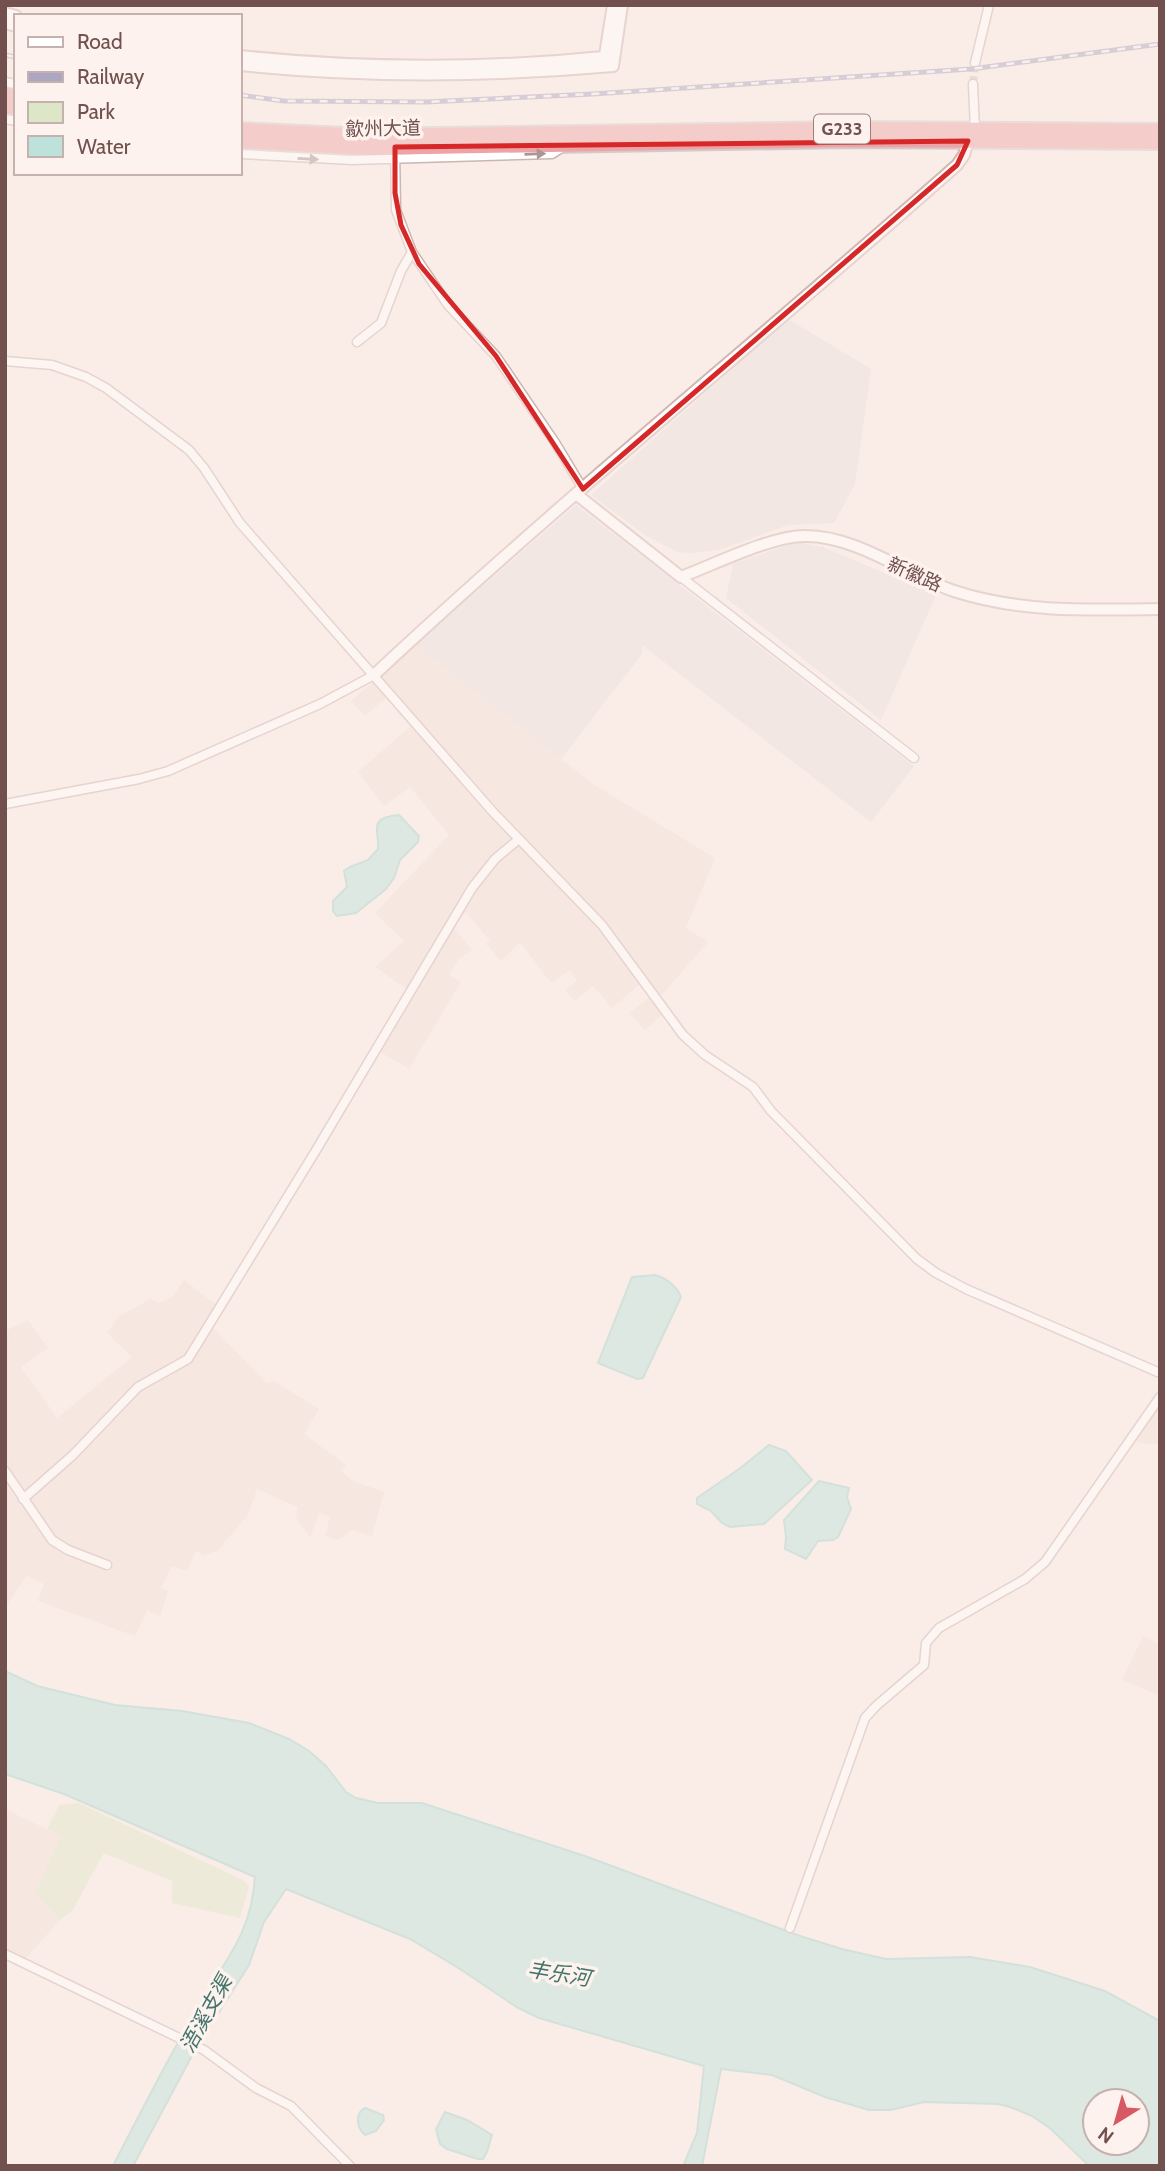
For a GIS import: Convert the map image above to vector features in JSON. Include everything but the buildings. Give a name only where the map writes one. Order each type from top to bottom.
[{"type":"highway","name":"歙州大道","points":[[242,130],[525,139]]},
{"type":"highway","name":"G233","points":[[525,139],[569,143],[1160,131]]},
{"type":"highway","name":"G233","points":[[525,139],[971,135],[1160,142]]},
{"type":"highway","name":"歙州大道","points":[[242,141],[395,153],[525,139]]},
{"type":"street","points":[[607,60],[613,5]]},
{"type":"street","points":[[607,60],[622,5]]},
{"type":"street","points":[[975,63],[989,5]]},
{"type":"street","points":[[242,56],[322,63],[412,66],[607,60]]},
{"type":"street","points":[[242,65],[399,76],[513,74],[607,60]]},
{"type":"street","points":[[5,804],[168,771],[320,704],[374,675],[580,492],[851,260],[957,165],[964,155],[971,135],[973,84]]},
{"type":"street","points":[[242,154],[318,159],[395,153],[552,154],[569,143]]},
{"type":"street","points":[[395,153],[396,210],[412,252],[448,305],[496,356],[556,444],[580,492],[681,577],[914,758]]},
{"type":"street","points":[[357,342],[381,323],[401,271],[412,252]]},
{"type":"street","points":[[5,361],[52,365],[86,377],[106,388],[180,443],[204,468],[240,523],[519,839],[602,925],[682,1035],[705,1055],[753,1087],[771,1111],[918,1259],[965,1290],[1160,1373]]},
{"type":"street","name":"新徽路","points":[[681,577],[786,537],[806,536],[840,541],[953,590],[993,601],[1070,610],[1160,609]]},
{"type":"street","points":[[23,1499],[73,1455],[138,1387],[188,1359],[315,1153],[472,888],[495,859],[519,839]]},
{"type":"street","points":[[790,1928],[865,1718],[922,1668],[925,1663],[926,1643],[939,1628],[1026,1579],[1045,1562],[1160,1397]]},
{"type":"street","points":[[5,1471],[47,1534],[57,1544],[107,1565]]},
{"type":"street","points":[[5,1954],[200,2048],[256,2088],[290,2106],[350,2166]]},
{"type":"highlighted area","points":[[968,141],[957,165],[583,489],[496,356],[419,264],[401,225],[395,193],[395,147]]},
{"type":"shaded area","points":[[788,319],[871,369],[855,484],[834,523],[788,525],[719,550],[677,552],[645,535],[591,495]]},
{"type":"shaded area","points":[[576,505],[914,766],[871,822],[642,645],[642,654],[561,759],[415,645]]},
{"type":"shaded area","points":[[796,542],[823,547],[936,595],[881,720],[726,598],[733,564]]},
{"type":"shaded area","points":[[415,645],[596,786],[715,858],[686,928],[708,942],[659,998],[667,1010],[645,1030],[629,1013],[650,997],[640,984],[612,1008],[593,986],[575,1001],[565,990],[577,981],[570,970],[551,983],[520,942],[501,961],[486,944],[490,941],[466,912],[454,928],[472,950],[459,959],[449,975],[461,982],[409,1069],[372,1047],[407,989],[375,967],[404,941],[375,913],[449,835],[410,787],[384,806],[358,772],[412,725],[387,697],[365,716],[351,701]]},
{"type":"shaded area","points":[[184,1280],[223,1310],[213,1328],[267,1383],[274,1381],[319,1409],[304,1434],[346,1465],[342,1472],[353,1481],[384,1492],[372,1536],[352,1530],[338,1540],[325,1536],[330,1516],[319,1513],[310,1538],[296,1518],[298,1507],[257,1489],[248,1515],[217,1551],[203,1555],[196,1551],[187,1571],[172,1566],[161,1588],[168,1591],[160,1616],[147,1610],[135,1636],[38,1601],[44,1584],[27,1575],[5,1608],[5,1331],[28,1320],[48,1348],[21,1367],[57,1418],[132,1357],[107,1333],[118,1317],[150,1299],[159,1303],[172,1297]]},
{"type":"shaded area","points":[[1160,1401],[1160,1445],[1140,1443],[1133,1439]]},
{"type":"shaded area","points":[[1143,1636],[1160,1644],[1160,1696],[1122,1680]]},
{"type":"shaded area","points":[[5,1809],[61,1836],[35,1893],[60,1920],[20,1965],[5,1958]]},
{"type":"green space","points":[[79,1803],[243,1880],[249,1886],[240,1918],[172,1903],[172,1881],[104,1853],[72,1911],[60,1920],[35,1893],[61,1836],[47,1829],[59,1805]]},
{"type":"water","points":[[399,815],[419,836],[418,842],[400,860],[394,878],[386,889],[356,913],[337,916],[333,911],[333,901],[347,887],[344,871],[368,860],[378,849],[379,822],[389,816]]},
{"type":"water","points":[[655,1275],[671,1283],[681,1297],[643,1378],[637,1379],[598,1363],[632,1277]]},
{"type":"water","points":[[769,1445],[786,1451],[812,1480],[764,1524],[730,1527],[711,1511],[697,1504],[697,1498]]},
{"type":"water","points":[[819,1481],[849,1488],[847,1497],[851,1509],[838,1537],[818,1541],[806,1559],[785,1549],[784,1520]]},
{"type":"water","points":[[5,1671],[37,1686],[115,1705],[182,1711],[249,1723],[289,1739],[309,1751],[326,1766],[346,1792],[356,1798],[378,1803],[422,1803],[585,1856],[842,1949],[886,1959],[970,1957],[1030,1967],[1105,1991],[1160,2021],[1160,2166],[1089,2166],[1051,2129],[1032,2116],[998,2104],[924,2102],[891,2110],[869,2110],[825,2097],[772,2075],[721,2069],[702,2166],[683,2166],[697,2133],[704,2066],[539,2018],[518,2008],[410,1939],[286,1889],[264,1922],[249,1965],[195,2050],[133,2166],[113,2166],[177,2044],[243,1930],[253,1897],[255,1877],[64,1794],[5,1774]]},
{"type":"water","points":[[365,2108],[383,2115],[384,2120],[376,2131],[365,2135],[358,2121],[359,2114]]},
{"type":"water","points":[[445,2112],[467,2120],[492,2135],[483,2159],[447,2149],[440,2144],[436,2129]]},
{"type":"tunnel","points":[[973,84],[975,63]]},
{"type":"railway","points":[[242,95],[284,101],[426,102],[593,94],[971,69],[1160,44]]},
{"type":"railway","points":[[5,55],[14,57]]},
{"type":"water label","name":"丰乐河","points":[[559,1974]]},
{"type":"water label","name":"浯溪支渠","points":[[206,2014]]}]
